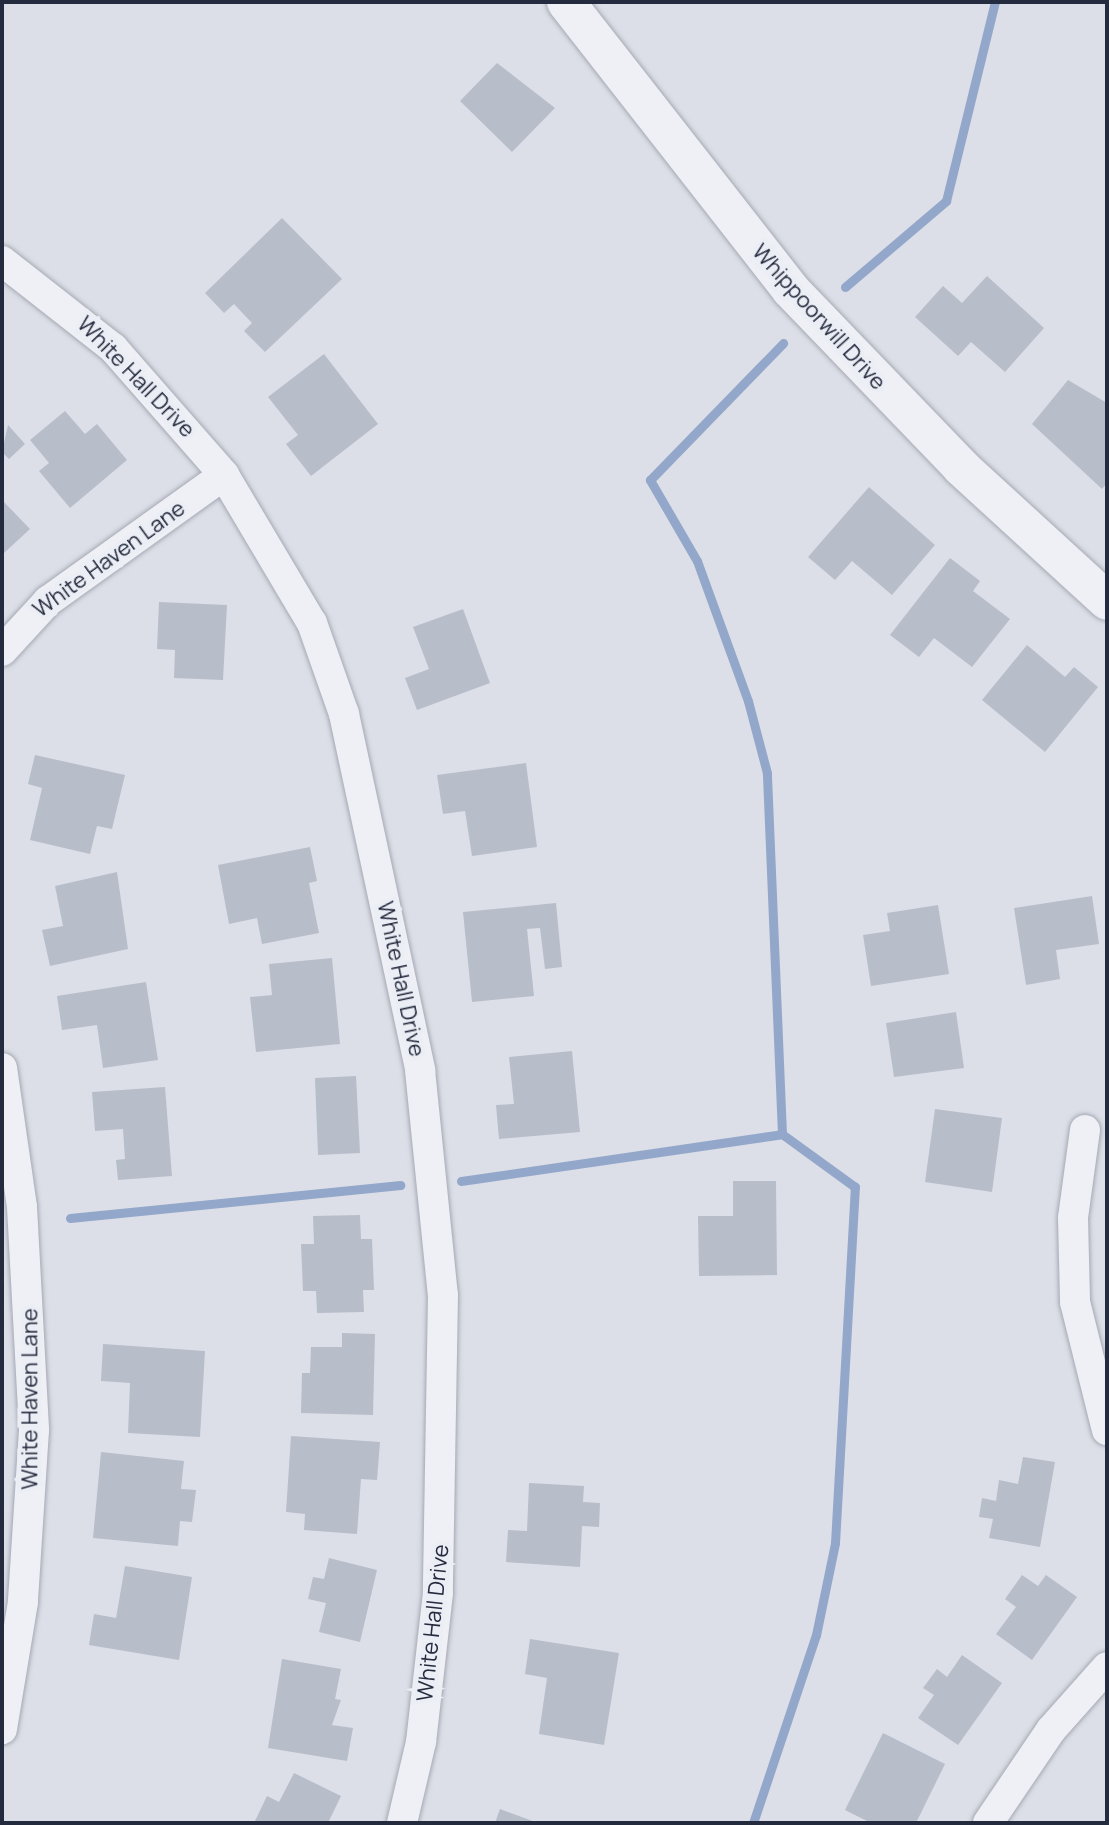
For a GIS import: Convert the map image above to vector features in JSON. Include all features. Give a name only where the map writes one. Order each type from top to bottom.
[{"type":"street","name":"Whippoorwill Drive","points":[[566,2],[790,289],[961,467],[1107,601]]},
{"type":"street","name":"White Hall Drive","points":[[2,261],[113,348],[224,475],[282,566],[337,689],[420,1070],[443,1295],[445,1471],[421,1742],[402,1823]]},
{"type":"street","name":"White Haven Lane","points":[[2,651],[48,601],[224,475]]},
{"type":"street","name":"White Haven Lane","points":[[2,1068],[22,1207],[34,1403],[23,1602],[2,1729]]},
{"type":"street","points":[[1085,1130],[1073,1218],[1075,1302],[1107,1430]]},
{"type":"street","points":[[988,1823],[1051,1730],[1107,1667]]},
{"type":"building","points":[[497,63],[555,108],[512,152],[460,101]]},
{"type":"building","points":[[282,218],[342,279],[265,352],[244,331],[252,323],[234,304],[224,313],[205,293]]},
{"type":"building","points":[[987,276],[1044,328],[1005,372],[971,342],[958,356],[915,317],[943,286],[962,303]]},
{"type":"building","points":[[324,354],[378,424],[311,476],[286,444],[298,435],[268,397]]},
{"type":"building","points":[[1068,380],[1107,403],[1107,483],[1102,489],[1032,424]]},
{"type":"building","points":[[65,411],[85,434],[97,424],[127,460],[70,508],[39,471],[49,463],[30,440]]},
{"type":"building","points":[[8,425],[25,444],[9,459],[2,452]]},
{"type":"building","points":[[869,487],[935,545],[892,595],[852,561],[835,580],[808,557]]},
{"type":"building","points":[[2,500],[30,529],[4,553],[2,550]]},
{"type":"building","points":[[950,558],[980,581],[973,591],[1010,619],[972,667],[934,638],[919,657],[890,635]]},
{"type":"building","points":[[159,602],[227,605],[223,680],[174,678],[175,650],[157,649]]},
{"type":"building","points":[[463,609],[490,683],[417,710],[405,678],[429,669],[413,627]]},
{"type":"building","points":[[1027,645],[1065,677],[1074,667],[1098,687],[1045,752],[982,700]]},
{"type":"building","points":[[35,755],[125,775],[112,829],[97,826],[90,854],[30,840],[42,788],[28,784]]},
{"type":"building","points":[[526,763],[537,847],[472,856],[465,811],[443,814],[437,775]]},
{"type":"building","points":[[310,847],[317,881],[309,883],[319,933],[262,944],[257,918],[229,924],[218,865]]},
{"type":"building","points":[[117,872],[128,949],[50,966],[42,930],[63,926],[55,886]]},
{"type":"building","points":[[1092,896],[1099,944],[1056,950],[1060,979],[1026,985],[1014,908]]},
{"type":"building","points":[[556,903],[562,967],[545,969],[540,928],[527,929],[534,996],[472,1002],[463,912]]},
{"type":"building","points":[[938,905],[949,974],[871,986],[863,935],[890,931],[887,913]]},
{"type":"building","points":[[332,958],[340,1044],[256,1052],[250,997],[272,995],[269,964]]},
{"type":"building","points":[[146,982],[158,1060],[103,1068],[97,1025],[62,1030],[57,996]]},
{"type":"building","points":[[956,1012],[964,1068],[894,1077],[886,1023]]},
{"type":"building","points":[[572,1051],[580,1132],[499,1139],[496,1105],[514,1104],[509,1057]]},
{"type":"building","points":[[356,1076],[360,1153],[318,1155],[315,1078]]},
{"type":"building","points":[[165,1087],[172,1176],[118,1180],[116,1160],[125,1159],[123,1129],[95,1131],[92,1092]]},
{"type":"building","points":[[935,1109],[1002,1118],[992,1192],[925,1182]]},
{"type":"building","points":[[733,1181],[776,1181],[777,1275],[699,1276],[698,1216],[733,1216]]},
{"type":"building","points":[[360,1215],[361,1239],[372,1239],[374,1290],[363,1290],[364,1312],[317,1313],[316,1291],[303,1291],[301,1244],[314,1244],[313,1216]]},
{"type":"building","points":[[342,1333],[375,1334],[373,1415],[301,1413],[302,1373],[310,1373],[311,1347],[342,1347]]},
{"type":"building","points":[[103,1344],[205,1351],[200,1437],[128,1433],[130,1383],[101,1381]]},
{"type":"building","points":[[291,1436],[380,1442],[377,1480],[361,1479],[357,1534],[304,1530],[305,1514],[286,1512]]},
{"type":"building","points":[[101,1452],[184,1461],[181,1489],[196,1490],[192,1522],[180,1521],[178,1546],[93,1538]]},
{"type":"building","points":[[1023,1457],[1055,1462],[1040,1547],[989,1538],[993,1519],[979,1517],[982,1498],[996,1501],[999,1480],[1018,1484]]},
{"type":"building","points":[[529,1483],[584,1486],[583,1502],[600,1503],[599,1527],[582,1526],[580,1567],[506,1562],[508,1530],[527,1531]]},
{"type":"building","points":[[329,1558],[377,1570],[360,1642],[319,1632],[326,1603],[308,1599],[313,1577],[324,1579]]},
{"type":"building","points":[[125,1566],[192,1577],[179,1660],[89,1645],[94,1614],[116,1618]]},
{"type":"building","points":[[1022,1575],[1038,1586],[1046,1575],[1077,1597],[1032,1660],[996,1634],[1016,1607],[1005,1599]]},
{"type":"building","points":[[530,1639],[619,1653],[604,1745],[539,1734],[547,1678],[525,1674]]},
{"type":"building","points":[[962,1655],[1002,1683],[958,1745],[918,1718],[934,1695],[923,1688],[937,1669],[947,1677]]},
{"type":"building","points":[[282,1659],[341,1669],[335,1699],[341,1700],[332,1725],[353,1728],[347,1761],[268,1748]]},
{"type":"building","points":[[883,1733],[945,1764],[916,1823],[871,1823],[845,1810]]},
{"type":"building","points":[[294,1773],[341,1796],[328,1823],[254,1823],[267,1796],[279,1802]]},
{"type":"building","points":[[500,1809],[538,1823],[495,1823]]},
{"type":"waterway","points":[[845,287],[946,201],[995,2]]},
{"type":"waterway","points":[[753,1823],[816,1635],[835,1543],[855,1187],[782,1134],[767,773],[748,701],[697,561],[650,480],[783,343]]},
{"type":"waterway","points":[[461,1181],[782,1134]]},
{"type":"waterway","points":[[70,1218],[400,1185]]}]
